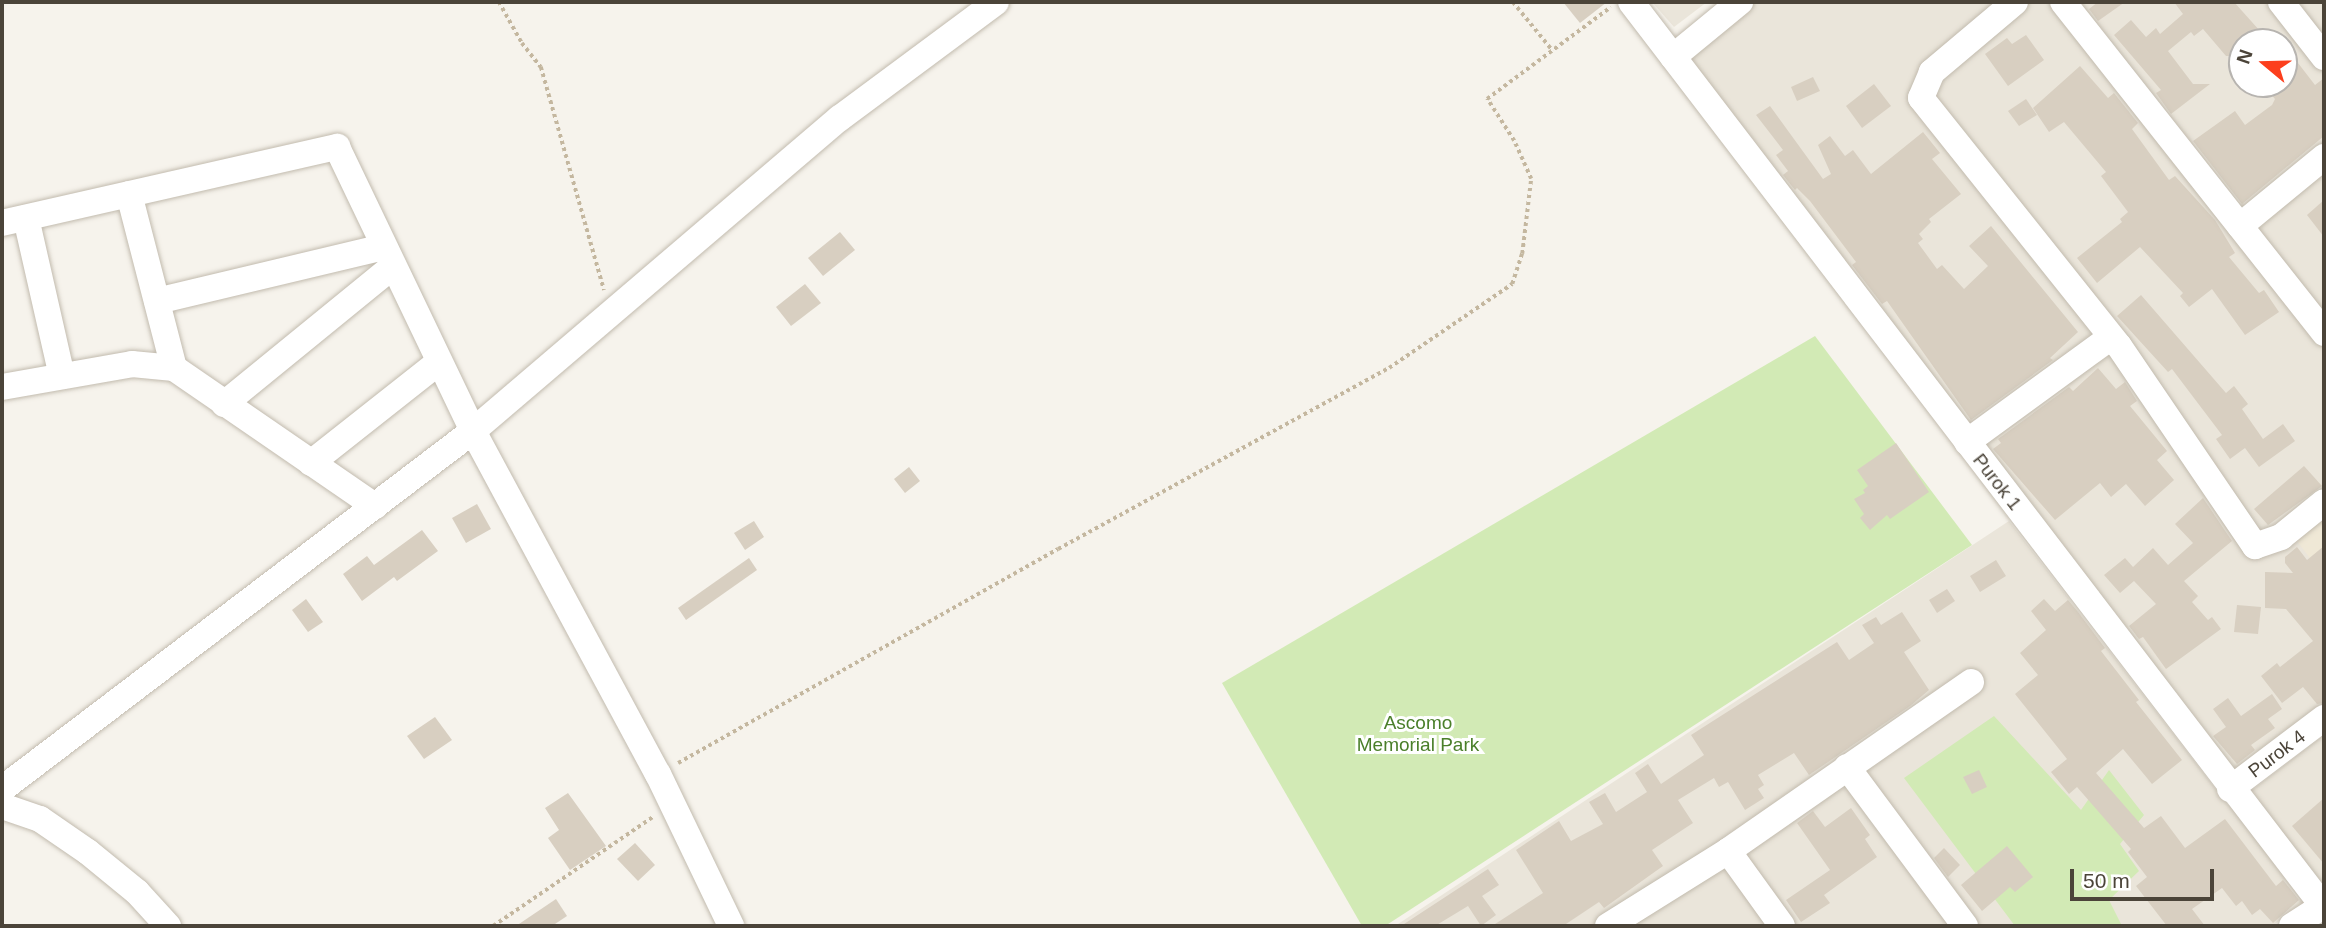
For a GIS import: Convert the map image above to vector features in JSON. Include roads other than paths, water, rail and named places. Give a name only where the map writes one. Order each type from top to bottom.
[{"type":"street","points":[[2,789],[474,431],[840,118],[996,2]]},
{"type":"street","name":"Purok 1","points":[[1631,2],[2323,906]]},
{"type":"street","points":[[1672,57],[1740,2]]},
{"type":"street","points":[[2015,2],[1931,72],[1922,98],[2111,337],[2255,546],[2281,537],[2324,502]]},
{"type":"street","points":[[2063,2],[2324,333]]},
{"type":"street","points":[[2281,2],[2324,57]]},
{"type":"street","points":[[62,376],[14,220],[337,147],[439,362],[658,774],[731,926]]},
{"type":"street","points":[[2240,226],[2324,158]]},
{"type":"street","points":[[129,194],[174,368]]},
{"type":"street","points":[[157,301],[388,257]]},
{"type":"street","points":[[224,404],[388,257]]},
{"type":"street","points":[[1967,442],[2111,337]]},
{"type":"street","points":[[311,463],[439,362]]},
{"type":"street","points":[[2,387],[132,364],[174,368],[375,506]]},
{"type":"street","points":[[1608,926],[1728,851],[1971,682]]},
{"type":"street","name":"Purok 4","points":[[2231,789],[2324,718]]},
{"type":"street","points":[[1847,767],[1965,926]]},
{"type":"street","points":[[2,806],[40,819],[88,852],[137,892],[167,926]]},
{"type":"street","points":[[1728,851],[1782,926]]},
{"type":"street","points":[[2292,926],[2323,906]]},
{"type":"park label","name":"Ascomo Memorial Park","points":[[1418,734]]}]
